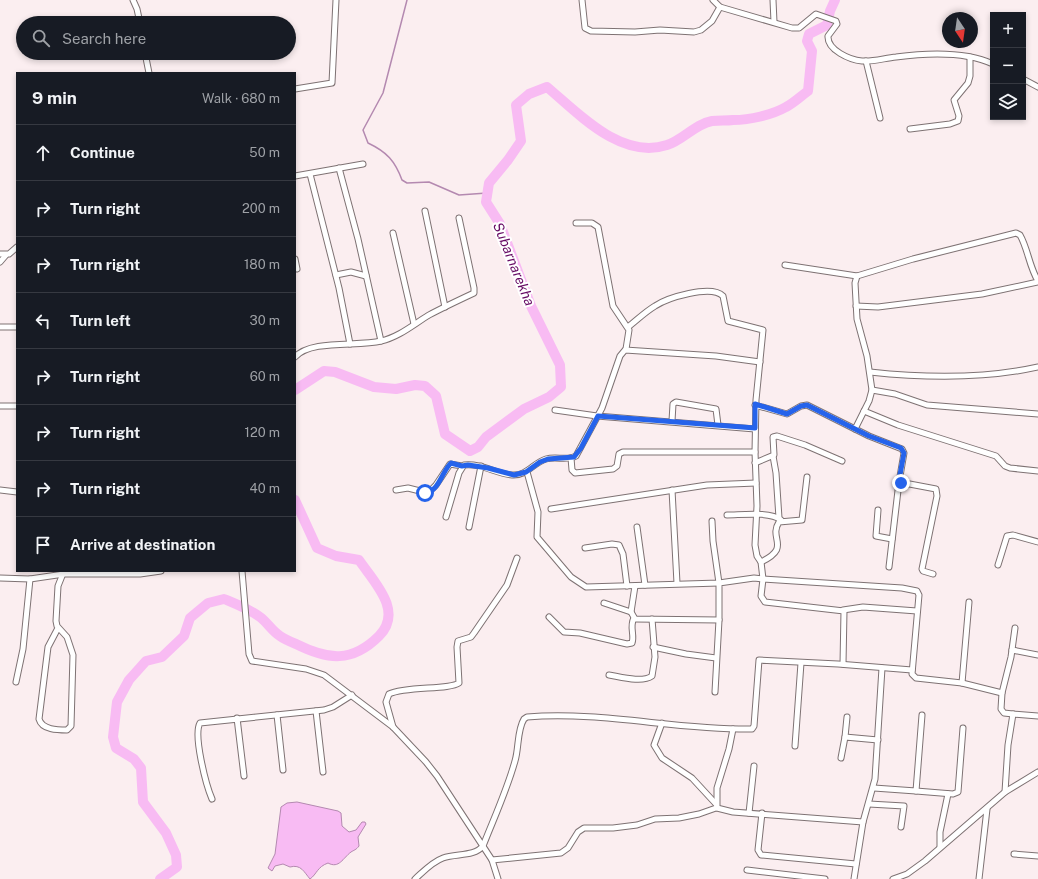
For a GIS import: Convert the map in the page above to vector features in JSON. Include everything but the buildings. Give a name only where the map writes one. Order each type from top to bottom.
[{"type":"street","points":[[133,0],[138,16]]},
{"type":"street","points":[[296,89],[332,83],[336,0]]},
{"type":"street","points":[[582,0],[585,27],[587,30],[591,31],[660,30],[694,32],[701,30],[712,21],[720,8]]},
{"type":"street","points":[[713,0],[720,8],[796,28],[803,25],[815,14],[832,19],[836,21],[837,24],[828,36],[829,42],[846,57],[866,61],[916,55],[970,57],[990,63]]},
{"type":"street","points":[[772,0],[774,22]]},
{"type":"street","points":[[910,129],[950,124],[958,121],[959,116],[954,100],[968,83],[970,76],[970,57]]},
{"type":"street","points":[[146,60],[149,72]]},
{"type":"street","points":[[866,61],[880,118]]},
{"type":"street","points":[[1026,81],[1038,87]]},
{"type":"street","points":[[296,176],[363,164]]},
{"type":"street","points":[[339,168],[358,239],[381,341]]},
{"type":"street","points":[[310,174],[336,275],[350,344]]},
{"type":"street","points":[[425,211],[445,307]]},
{"type":"street","points":[[296,356],[300,352],[308,349],[381,341],[396,336],[414,324],[475,292],[459,218]]},
{"type":"street","points":[[396,490],[408,488],[428,493],[436,485],[450,464],[462,466],[481,466],[510,474],[526,472],[544,460],[571,458],[578,454],[598,416],[615,375],[620,356],[626,349],[629,339],[628,327],[613,306],[598,227],[592,223],[576,223]]},
{"type":"street","points":[[393,233],[414,324]]},
{"type":"street","points":[[786,265],[856,276],[913,259],[1016,233],[1020,235],[1022,239],[1038,281],[982,294],[878,306],[856,306]]},
{"type":"street","points":[[0,262],[3,255],[16,248]]},
{"type":"street","points":[[296,264],[297,269]]},
{"type":"street","points":[[336,275],[354,272],[366,276]]},
{"type":"street","points":[[855,429],[872,390],[870,372],[857,319],[856,276]]},
{"type":"street","points":[[628,327],[647,311],[663,302],[698,291],[716,291],[723,296],[728,321],[764,330],[755,404],[755,463],[756,552],[761,562],[763,579],[761,596],[765,602],[844,610],[862,607],[917,611]]},
{"type":"street","points":[[0,327],[16,327]]},
{"type":"street","points":[[626,349],[716,356],[760,362]]},
{"type":"street","points":[[870,372],[901,375],[964,375],[1004,373],[1038,367]]},
{"type":"street","points":[[872,390],[895,394],[927,405],[1038,414]]},
{"type":"street","points":[[672,421],[673,404],[676,402],[716,409],[718,425]]},
{"type":"street","points":[[755,404],[787,414],[801,406],[807,405],[855,429],[902,449],[904,453],[889,567]]},
{"type":"street","points":[[0,406],[16,406]]},
{"type":"street","points":[[555,410],[598,416],[755,428]]},
{"type":"street","points":[[864,411],[898,425],[996,456],[1005,466],[1010,468],[1038,472]]},
{"type":"street","points":[[761,562],[776,554],[777,527],[780,520],[773,456],[775,452],[773,437],[777,436],[805,445],[842,461]]},
{"type":"street","points":[[571,458],[572,470],[575,473],[613,469],[617,466],[619,454],[623,452],[755,452]]},
{"type":"street","points":[[755,463],[773,456]]},
{"type":"street","points":[[446,517],[462,466]]},
{"type":"street","points":[[469,528],[481,466]]},
{"type":"street","points":[[526,472],[538,512],[537,537],[571,577],[586,587],[677,583],[719,583],[763,579],[915,590],[919,595],[912,670],[913,676],[916,678],[962,684],[1002,693]]},
{"type":"street","points":[[727,515],[756,514],[780,520],[802,520],[807,477]]},
{"type":"street","points":[[900,482],[936,489],[937,496],[922,569],[923,571],[933,574]]},
{"type":"street","points":[[551,509],[672,490],[715,485],[756,483]]},
{"type":"street","points":[[0,490],[16,492]]},
{"type":"street","points":[[672,490],[677,583]]},
{"type":"street","points":[[878,510],[876,536],[892,539]]},
{"type":"street","points":[[712,521],[713,541],[719,583],[719,620],[715,692]]},
{"type":"street","points":[[637,527],[645,585]]},
{"type":"street","points":[[998,565],[1007,536],[1013,535],[1038,542]]},
{"type":"street","points":[[585,548],[612,544],[619,545],[623,554],[628,586]]},
{"type":"street","points":[[393,727],[386,702],[389,694],[414,688],[452,685],[458,683],[458,641],[471,636],[474,633],[507,585],[517,558]]},
{"type":"street","points":[[0,578],[30,579],[64,572],[140,574],[154,572]]},
{"type":"street","points":[[58,628],[48,647],[39,719],[40,723],[47,728],[67,730],[71,726],[73,656],[67,637],[58,628],[56,621],[58,586],[64,572]]},
{"type":"street","points":[[242,572],[249,654],[251,660],[256,663],[306,669],[324,675],[393,727],[434,772],[492,860],[498,879]]},
{"type":"street","points":[[16,682],[23,649],[30,579]]},
{"type":"street","points":[[549,618],[564,632],[580,633],[627,644],[632,643],[631,626],[634,618],[631,612],[635,586]]},
{"type":"street","points":[[962,684],[969,602]]},
{"type":"street","points":[[604,603],[631,612]]},
{"type":"street","points":[[843,664],[844,610]]},
{"type":"street","points":[[634,618],[719,620]]},
{"type":"street","points":[[609,675],[637,679],[651,678],[654,670],[652,619]]},
{"type":"street","points":[[1015,628],[1012,650],[1002,693],[1001,709],[1004,713],[1038,716]]},
{"type":"street","points":[[653,647],[686,654],[716,658]]},
{"type":"street","points":[[1012,650],[1038,656]]},
{"type":"street","points":[[415,879],[441,859],[474,852],[483,846],[513,770],[524,719],[552,715],[583,715],[662,723],[753,728],[759,660],[843,664],[912,670]]},
{"type":"street","points":[[795,746],[801,663]]},
{"type":"street","points":[[854,879],[863,822],[874,788],[882,668]]},
{"type":"street","points":[[212,798],[203,771],[198,733],[199,724],[204,721],[316,711],[333,707],[352,695]]},
{"type":"street","points":[[316,711],[323,772]]},
{"type":"street","points":[[277,714],[283,770]]},
{"type":"street","points":[[1005,792],[1008,745],[1013,714]]},
{"type":"street","points":[[916,791],[922,715]]},
{"type":"street","points":[[841,758],[847,717]]},
{"type":"street","points":[[237,718],[244,776]]},
{"type":"street","points":[[662,723],[654,744],[660,756],[692,778],[716,806],[733,812],[762,813],[863,822]]},
{"type":"street","points":[[716,806],[718,781],[729,749],[733,728]]},
{"type":"street","points":[[874,788],[956,794],[959,789],[963,728]]},
{"type":"street","points":[[845,737],[878,740]]},
{"type":"street","points":[[749,813],[754,766]]},
{"type":"street","points":[[893,879],[916,868],[987,809],[1005,792],[1038,772]]},
{"type":"street","points":[[940,847],[940,832],[948,794]]},
{"type":"street","points":[[869,804],[904,806],[901,827]]},
{"type":"street","points":[[492,860],[561,853],[568,848],[578,832],[584,828],[614,828],[637,825],[655,819],[679,818],[698,814],[716,806]]},
{"type":"street","points":[[979,879],[987,809]]},
{"type":"street","points":[[762,813],[758,850],[761,856],[856,864]]},
{"type":"street","points":[[1014,854],[1038,856]]},
{"type":"street","points":[[747,870],[825,879]]},
{"type":"shaded area","points":[[297,802],[338,811],[341,813],[342,826],[349,832],[356,830],[362,822],[365,822],[366,824],[358,837],[359,846],[357,848],[338,864],[335,865],[328,863],[324,865],[310,879],[302,869],[294,866],[290,867],[283,864],[275,866],[272,871],[268,868],[275,854],[281,807],[287,803]]},
{"type":"waterway","points":[[407,0],[383,93],[363,130],[368,143],[390,158],[402,180],[407,183],[429,182],[459,195],[487,193]]},
{"type":"waterway","name":"Subarnarekha","points":[[296,389],[324,371],[335,372],[374,387],[396,389],[415,385],[425,386],[436,396],[445,434],[470,451],[478,447],[486,437],[524,409],[549,397],[561,387],[560,365],[531,306],[500,224],[486,202],[489,183],[521,141],[516,105],[529,94],[547,87],[573,110],[602,132],[633,146],[650,148],[673,143],[700,125],[706,123],[768,115],[789,105],[808,91],[812,51],[807,41],[809,34],[827,25],[830,11],[835,0]]},
{"type":"waterway","name":"Subarnarekha","points":[[160,879],[177,867],[176,855],[166,833],[143,802],[141,768],[134,759],[116,748],[113,737],[117,702],[129,680],[146,661],[162,657],[184,636],[190,618],[208,603],[224,599],[256,614],[263,619],[277,634],[286,639],[308,649],[329,656],[349,655],[359,651],[379,636],[386,626],[389,617],[388,607],[379,587],[359,560],[336,556],[317,548],[296,502]]},
{"type":"route","points":[[425,493],[429,493],[434,488],[451,463],[462,466],[468,465],[488,468],[514,475],[526,472],[540,462],[548,459],[574,457],[578,454],[598,416],[755,428],[755,404],[785,414],[791,414],[797,408],[807,405],[869,436],[901,448],[904,453],[899,480],[901,483]]}]
